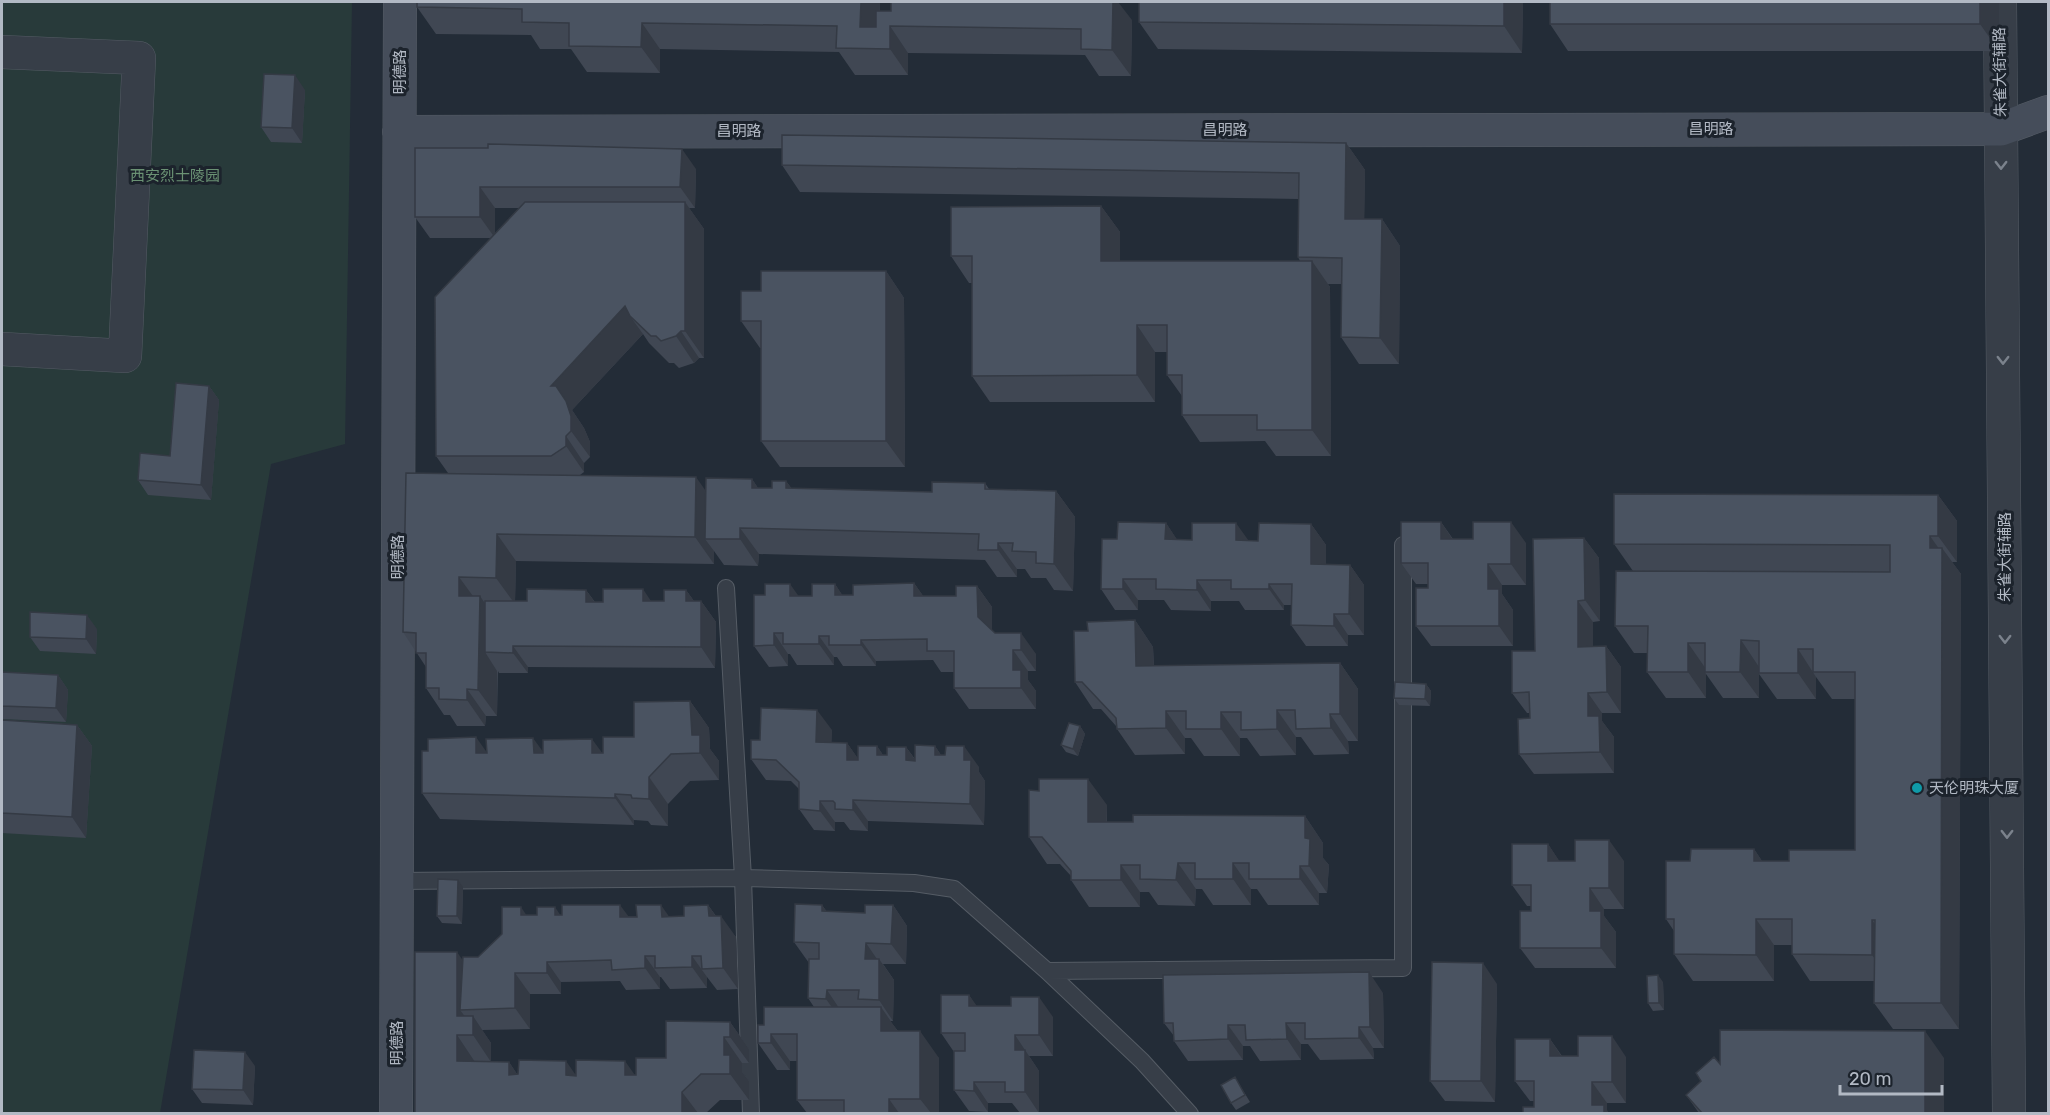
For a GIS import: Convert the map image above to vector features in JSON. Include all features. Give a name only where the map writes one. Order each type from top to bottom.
[{"type":"street","name":"明德路","points":[[396,1113],[400,2]]},
{"type":"street","name":"朱雀大街辅路","points":[[2000,2],[2010,1113]]},
{"type":"street","points":[[2,52],[139,58],[125,356],[2,349]]},
{"type":"street","name":"昌明路","points":[[399,132],[2001,129],[2049,112]]},
{"type":"lane","points":[[1047,971],[1403,968],[1403,527]]},
{"type":"lane","points":[[726,588],[743,878],[751,1113]]},
{"type":"lane","points":[[397,882],[743,878],[904,882],[954,889],[1047,971],[1142,1061],[1190,1113]]},
{"type":"green space","name":"西安烈士陵园","points":[[2,2],[352,2],[345,444],[271,464],[160,1113],[2,1114]]},
{"type":"building","points":[[417,2],[861,2],[860,27],[876,27],[876,11],[891,11],[891,2],[1113,2],[1112,50],[1081,49],[1081,29],[890,26],[890,49],[836,48],[837,26],[642,23],[641,47],[569,46],[569,23],[522,22],[522,9],[417,7]]},
{"type":"building","points":[[1139,2],[1504,2],[1504,26],[1139,22]]},
{"type":"building","points":[[1550,2],[1980,2],[1980,24],[1550,24]]},
{"type":"building","points":[[264,74],[295,75],[292,128],[261,127]]},
{"type":"building","points":[[782,135],[1346,143],[1345,219],[1382,219],[1380,338],[1341,337],[1342,258],[1298,257],[1299,173],[782,165]]},
{"type":"building","points":[[488,144],[682,149],[680,187],[480,187],[480,217],[415,217],[415,148],[488,148]]},
{"type":"building","points":[[525,202],[685,202],[685,331],[661,341],[656,336],[651,336],[630,316],[625,306],[551,386],[556,386],[566,401],[571,416],[571,431],[566,436],[566,446],[551,456],[436,456],[435,297]]},
{"type":"building","points":[[1101,206],[1101,261],[1312,261],[1312,430],[1257,430],[1257,415],[1182,415],[1182,375],[1167,375],[1167,325],[1137,325],[1137,375],[972,376],[972,256],[951,256],[951,207]]},
{"type":"building","points":[[761,271],[886,271],[886,441],[761,441],[761,321],[741,321],[741,291],[761,291]]},
{"type":"building","points":[[176,383],[209,386],[201,485],[138,480],[140,453],[170,456]]},
{"type":"building","points":[[406,473],[696,477],[695,537],[497,534],[496,578],[459,577],[459,596],[480,596],[478,690],[467,689],[467,700],[439,699],[439,688],[426,688],[426,653],[416,653],[416,633],[403,632]]},
{"type":"building","points":[[706,478],[752,479],[752,488],[772,488],[772,481],[786,481],[786,488],[932,492],[932,482],[985,483],[985,489],[1056,491],[1054,564],[1036,563],[1036,552],[1012,551],[1013,543],[998,543],[998,550],[978,550],[979,534],[740,528],[740,539],[705,539]]},
{"type":"building","name":"天伦明珠大厦","points":[[1614,494],[1938,495],[1938,536],[1930,536],[1930,548],[1942,548],[1941,1003],[1874,1003],[1875,920],[1872,920],[1872,955],[1792,954],[1792,919],[1756,919],[1756,955],[1674,954],[1674,919],[1666,919],[1666,861],[1690,861],[1691,849],[1754,849],[1754,861],[1789,861],[1789,850],[1855,850],[1855,672],[1813,672],[1813,649],[1798,649],[1798,673],[1759,673],[1759,641],[1741,640],[1740,672],[1705,672],[1705,643],[1688,643],[1688,672],[1647,672],[1648,626],[1615,626],[1616,571],[1890,572],[1890,545],[1614,544]]},
{"type":"building","points":[[1118,522],[1166,523],[1165,539],[1192,540],[1192,523],[1236,523],[1236,540],[1258,541],[1259,523],[1311,524],[1311,564],[1350,565],[1349,614],[1334,614],[1334,626],[1291,625],[1292,584],[1269,584],[1269,589],[1231,589],[1231,580],[1197,580],[1197,590],[1156,589],[1156,579],[1123,579],[1123,589],[1101,589],[1102,539],[1117,539]]},
{"type":"building","points":[[1401,522],[1441,522],[1441,539],[1473,539],[1473,522],[1511,522],[1511,564],[1488,564],[1488,589],[1499,589],[1499,626],[1416,626],[1416,588],[1428,588],[1428,563],[1401,563]]},
{"type":"building","points":[[1584,538],[1585,600],[1578,601],[1578,647],[1606,646],[1607,692],[1588,693],[1588,716],[1599,716],[1600,752],[1519,754],[1518,719],[1530,718],[1529,692],[1512,693],[1512,651],[1535,651],[1533,539]]},
{"type":"building","points":[[914,583],[914,596],[956,596],[956,586],[977,586],[978,617],[995,633],[1021,633],[1021,650],[1013,650],[1013,670],[1021,670],[1021,688],[954,688],[954,651],[927,651],[927,639],[861,640],[861,645],[829,645],[829,636],[819,636],[819,644],[783,644],[783,633],[774,633],[774,645],[754,646],[754,595],[765,595],[765,584],[790,584],[790,596],[812,596],[812,584],[835,584],[835,595],[853,595],[853,585]]},
{"type":"building","points":[[527,589],[586,590],[586,602],[603,602],[603,589],[643,589],[643,601],[664,601],[664,590],[686,590],[686,601],[701,601],[701,647],[513,646],[513,653],[485,652],[485,601],[527,601]]},
{"type":"building","points":[[30,612],[87,615],[86,639],[30,637]]},
{"type":"building","points":[[1135,620],[1136,666],[1340,663],[1340,714],[1330,714],[1331,728],[1296,729],[1295,710],[1277,710],[1277,729],[1241,730],[1241,712],[1221,712],[1221,729],[1186,729],[1186,711],[1166,711],[1166,728],[1117,729],[1116,718],[1082,682],[1075,682],[1074,631],[1088,631],[1087,622]]},
{"type":"building","points":[[2,672],[58,675],[56,708],[2,706]]},
{"type":"building","points":[[1395,682],[1426,684],[1425,699],[1394,698]]},
{"type":"building","points":[[690,701],[692,735],[700,735],[700,753],[671,754],[649,777],[649,799],[615,794],[615,798],[422,793],[422,751],[428,751],[428,739],[476,737],[476,753],[487,753],[486,739],[533,738],[534,753],[543,753],[543,740],[592,739],[592,753],[603,753],[603,737],[634,737],[634,702]]},
{"type":"building","points":[[761,708],[817,710],[816,742],[847,743],[847,760],[858,760],[858,746],[877,746],[877,755],[887,755],[887,747],[906,747],[906,760],[915,761],[915,745],[935,746],[935,755],[945,755],[946,746],[964,746],[964,760],[971,760],[970,804],[853,800],[853,810],[835,809],[833,801],[820,801],[820,811],[799,809],[799,782],[776,760],[751,759],[751,740],[760,740]]},
{"type":"building","points":[[2,720],[77,725],[72,817],[2,813]]},
{"type":"building","points":[[1069,723],[1080,726],[1073,749],[1061,745]]},
{"type":"building","points":[[1039,779],[1088,779],[1088,822],[1133,822],[1133,815],[1305,816],[1305,838],[1310,839],[1309,866],[1300,866],[1300,879],[1249,879],[1249,863],[1233,863],[1233,879],[1195,879],[1195,863],[1178,863],[1176,880],[1140,879],[1140,865],[1121,865],[1121,880],[1071,880],[1071,871],[1042,837],[1029,837],[1029,790],[1039,791]]},
{"type":"building","points":[[1575,840],[1609,840],[1609,888],[1590,888],[1590,911],[1601,911],[1601,948],[1520,948],[1520,911],[1531,911],[1531,885],[1512,885],[1512,844],[1548,844],[1548,861],[1575,861]]},
{"type":"building","points":[[438,879],[458,880],[457,916],[437,916]]},
{"type":"building","points":[[795,904],[822,905],[822,911],[865,913],[865,905],[893,905],[891,944],[866,943],[865,959],[879,959],[879,1000],[858,999],[859,990],[827,990],[826,999],[808,998],[809,959],[819,959],[819,943],[794,942]]},
{"type":"building","points":[[562,905],[620,905],[620,917],[637,917],[636,905],[661,905],[662,917],[684,916],[684,906],[708,905],[709,916],[721,916],[723,968],[702,969],[701,956],[692,956],[692,967],[655,968],[655,956],[645,956],[645,968],[612,970],[611,960],[547,962],[547,973],[515,973],[515,1008],[460,1010],[463,957],[478,957],[502,934],[502,907],[521,907],[521,915],[537,915],[537,907],[555,907],[555,915],[562,915]]},
{"type":"building","points":[[415,952],[457,952],[457,1016],[473,1016],[473,1035],[457,1035],[457,1061],[509,1062],[509,1075],[518,1074],[519,1060],[566,1061],[566,1075],[576,1076],[576,1060],[625,1061],[625,1075],[636,1075],[636,1058],[666,1058],[666,1021],[730,1022],[730,1037],[724,1037],[724,1055],[730,1055],[730,1074],[701,1074],[682,1092],[682,1113],[415,1113]]},
{"type":"building","points":[[1432,962],[1483,963],[1481,1081],[1430,1081]]},
{"type":"building","points":[[1369,972],[1370,1027],[1359,1027],[1359,1038],[1305,1039],[1305,1023],[1286,1023],[1287,1039],[1246,1040],[1245,1025],[1228,1025],[1228,1039],[1174,1041],[1173,1023],[1164,1023],[1163,975]]},
{"type":"building","points":[[1658,975],[1659,1003],[1648,1003],[1647,976]]},
{"type":"building","points":[[941,995],[969,995],[969,1006],[1011,1006],[1011,997],[1039,997],[1039,1035],[1015,1035],[1015,1050],[1025,1050],[1025,1092],[1005,1092],[1005,1082],[974,1082],[974,1091],[954,1090],[954,1051],[965,1051],[965,1033],[941,1033]]},
{"type":"building","points":[[764,1007],[881,1007],[881,1031],[920,1031],[920,1099],[889,1099],[889,1113],[844,1113],[844,1100],[797,1100],[797,1034],[771,1034],[771,1043],[758,1043],[758,1025],[764,1025]]},
{"type":"building","points":[[1720,1030],[1925,1031],[1925,1113],[1702,1113],[1686,1095],[1701,1081],[1696,1073],[1714,1057],[1720,1064]]},
{"type":"building","points":[[1578,1036],[1612,1036],[1612,1082],[1592,1082],[1592,1105],[1604,1105],[1604,1113],[1523,1113],[1523,1107],[1534,1107],[1534,1081],[1515,1081],[1515,1039],[1550,1039],[1550,1056],[1578,1056]]},
{"type":"building","points":[[194,1050],[245,1052],[243,1090],[192,1089]]},
{"type":"building","points":[[1235,1077],[1245,1095],[1231,1103],[1221,1085]]},
{"type":"place","name":"天伦明珠大厦","points":[[1917,788]]}]
